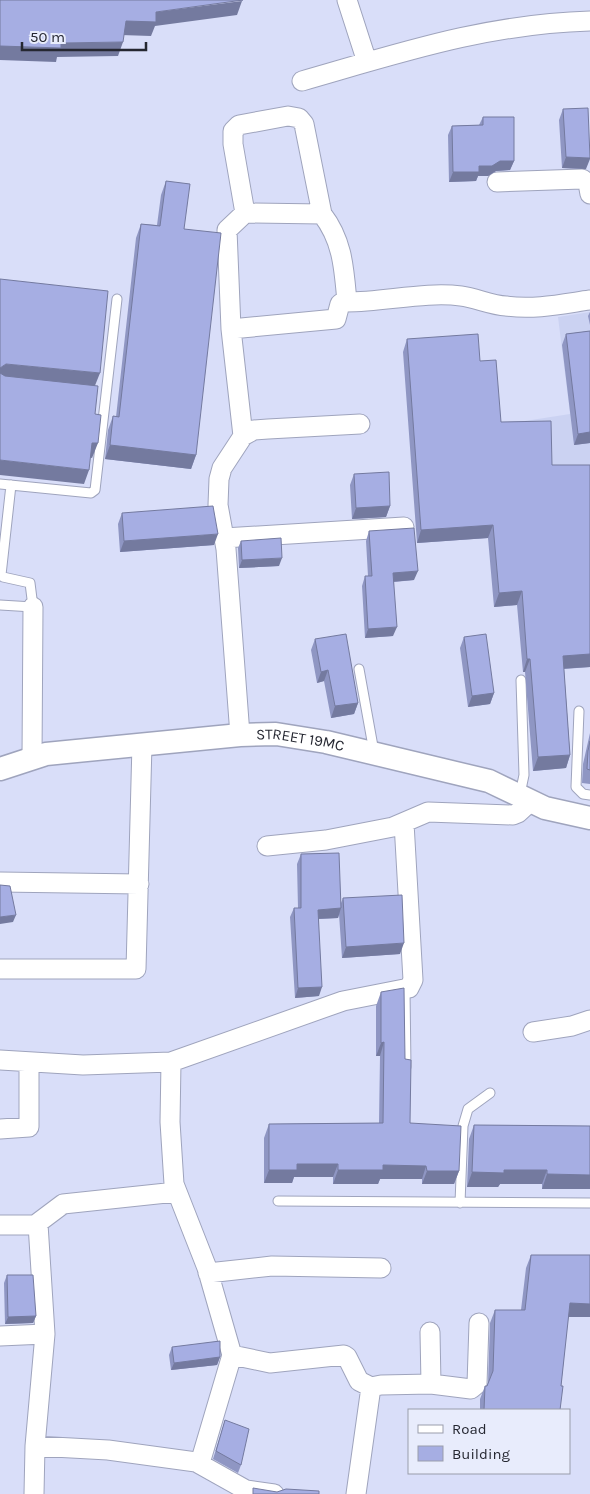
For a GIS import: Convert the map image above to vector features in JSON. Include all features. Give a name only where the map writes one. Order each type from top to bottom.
[{"type":"street","points":[[347,0],[367,62]]},
{"type":"street","points":[[302,80],[433,43],[543,22],[590,20]]},
{"type":"street","points":[[245,213],[233,144],[233,131],[239,125],[288,116],[299,118],[304,124],[322,214],[333,228],[342,252],[347,302]]},
{"type":"street","points":[[497,182],[582,179],[588,183],[590,194]]},
{"type":"street","points":[[242,436],[231,329],[226,232],[245,213],[322,214]]},
{"type":"street","points":[[231,329],[336,319],[340,304],[347,302],[462,296],[505,306],[524,308],[590,300]]},
{"type":"street","points":[[240,735],[224,538],[218,505],[219,479],[227,457],[242,436],[254,430],[360,424]]},
{"type":"street","points":[[224,538],[404,528]]},
{"type":"street","points":[[32,758],[33,607]]},
{"type":"street","name":"STREET 19MC","points":[[0,769],[46,754],[240,735],[276,734],[374,753],[490,781],[559,813],[590,818]]},
{"type":"street","points":[[0,969],[136,969],[142,744]]},
{"type":"street","points":[[267,846],[326,840],[404,823],[428,812],[513,815],[518,813],[525,798]]},
{"type":"street","points":[[0,1060],[83,1065],[171,1062],[343,1001],[405,991],[413,980],[404,823]]},
{"type":"street","points":[[0,882],[139,884]]},
{"type":"street","points":[[533,1032],[572,1026],[590,1020]]},
{"type":"street","points":[[0,1129],[29,1127],[30,1062]]},
{"type":"street","points":[[171,1062],[170,1122],[176,1192],[208,1273],[232,1355],[200,1463]]},
{"type":"street","points":[[0,1225],[38,1224],[63,1204],[176,1192]]},
{"type":"street","points":[[34,1494],[35,1446],[44,1334],[38,1224]]},
{"type":"street","points":[[208,1273],[272,1266],[381,1268]]},
{"type":"street","points":[[232,1355],[270,1363],[346,1356],[359,1381],[371,1387],[431,1384],[471,1389],[476,1386],[479,1323]]},
{"type":"street","points":[[430,1332],[431,1384]]},
{"type":"street","points":[[0,1336],[44,1334]]},
{"type":"street","points":[[356,1494],[371,1387]]},
{"type":"street","points":[[35,1446],[108,1450],[200,1463],[245,1492],[274,1494]]},
{"type":"lane","points":[[0,484],[93,493],[101,395],[117,300]]},
{"type":"lane","points":[[0,606],[33,607],[30,583],[1,575],[11,485]]},
{"type":"lane","points":[[359,668],[374,753]]},
{"type":"lane","points":[[520,680],[525,798]]},
{"type":"lane","points":[[579,711],[576,787],[583,794],[590,795]]},
{"type":"lane","points":[[405,991],[406,1067]]},
{"type":"lane","points":[[460,1203],[463,1126],[468,1109],[490,1093]]},
{"type":"lane","points":[[278,1201],[590,1204]]},
{"type":"shaded area","points":[[590,312],[590,515],[512,423],[570,414],[558,317]]},
{"type":"building","points":[[0,0],[243,0],[156,12],[156,22],[126,21],[123,42],[61,43],[61,48],[0,46]]},
{"type":"building","points":[[588,108],[590,158],[566,157],[563,109]]},
{"type":"building","points":[[483,117],[514,117],[514,161],[500,161],[492,166],[479,166],[479,172],[453,172],[452,126],[483,125]]},
{"type":"building","points":[[166,181],[190,184],[184,229],[221,233],[196,455],[110,445],[113,416],[119,417],[141,224],[160,226]]},
{"type":"building","points":[[0,279],[108,291],[100,373],[6,364],[0,368]]},
{"type":"building","points":[[590,331],[590,432],[578,434],[566,334]]},
{"type":"building","points":[[478,334],[480,361],[496,360],[501,422],[551,421],[552,465],[590,465],[590,654],[563,656],[570,755],[538,757],[530,659],[527,659],[522,591],[499,593],[493,525],[421,530],[407,339]]},
{"type":"building","points":[[0,373],[5,376],[98,386],[95,414],[101,415],[98,443],[92,443],[89,470],[0,460]]},
{"type":"building","points":[[389,472],[390,506],[356,508],[354,474]]},
{"type":"building","points":[[213,506],[218,534],[124,541],[122,513]]},
{"type":"building","points":[[414,528],[418,571],[393,573],[397,627],[368,629],[365,576],[372,576],[369,531]]},
{"type":"building","points":[[281,538],[282,558],[242,560],[241,541]]},
{"type":"building","points":[[346,634],[358,703],[335,706],[328,670],[321,672],[315,639]]},
{"type":"building","points":[[486,634],[494,693],[472,696],[464,637]]},
{"type":"building","points":[[590,741],[590,770],[587,769]]},
{"type":"building","points":[[339,853],[341,908],[318,910],[322,987],[298,988],[294,908],[301,908],[301,854]]},
{"type":"building","points":[[0,885],[10,886],[16,915],[0,917]]},
{"type":"building","points":[[402,895],[404,943],[346,947],[343,898]]},
{"type":"building","points":[[404,988],[405,1059],[411,1060],[410,1123],[461,1126],[459,1171],[427,1171],[426,1166],[383,1165],[383,1170],[338,1170],[338,1164],[297,1164],[297,1170],[269,1170],[269,1124],[383,1123],[384,1042],[381,1043],[381,992]]},
{"type":"building","points":[[474,1125],[590,1126],[590,1175],[547,1174],[547,1170],[504,1170],[504,1173],[472,1172]]},
{"type":"building","points":[[531,1255],[590,1255],[590,1304],[570,1303],[560,1409],[484,1409],[485,1386],[487,1386],[493,1371],[495,1310],[525,1310]]},
{"type":"building","points":[[7,1275],[33,1275],[36,1316],[8,1317]]},
{"type":"building","points":[[220,1341],[220,1357],[174,1363],[172,1347]]},
{"type":"building","points":[[225,1420],[249,1429],[241,1465],[216,1451]]},
{"type":"building","points":[[253,1488],[277,1492],[286,1489],[319,1491],[319,1494],[253,1494]]}]
